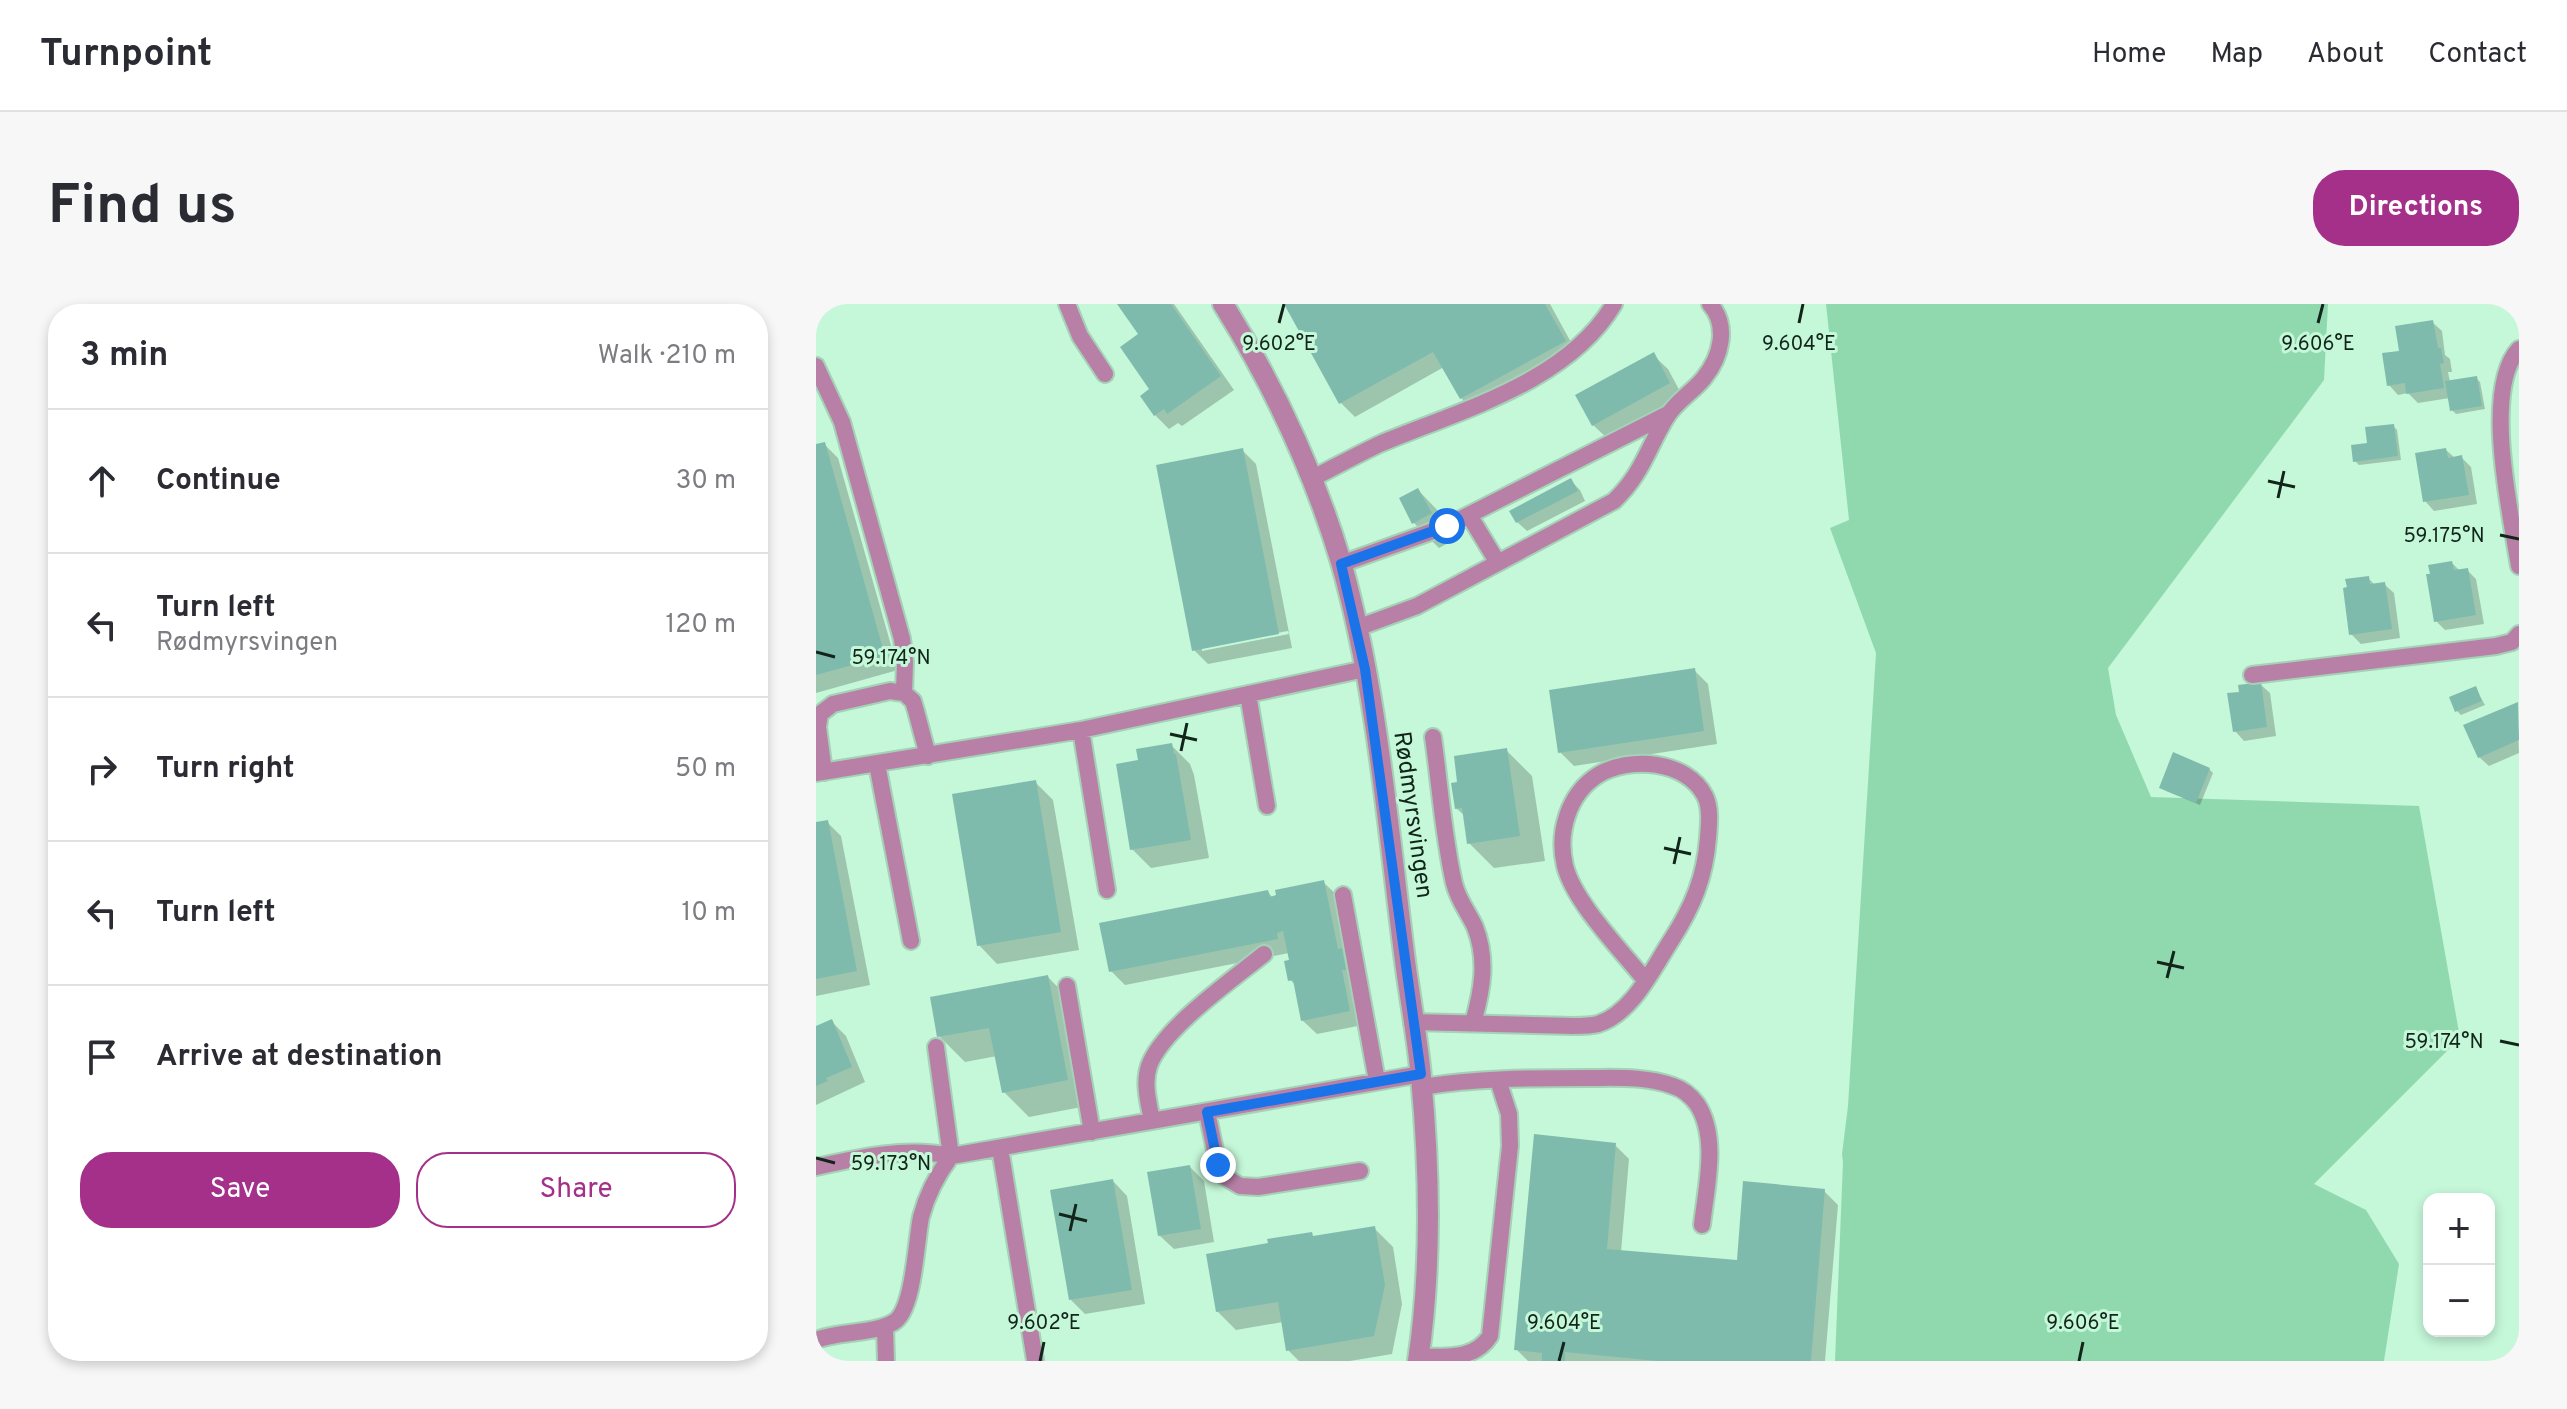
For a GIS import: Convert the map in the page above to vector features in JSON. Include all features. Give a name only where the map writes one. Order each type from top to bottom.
[{"type":"street","name":"Rødmyrsvingen","points":[[1223,304],[1299,447],[1341,564],[1365,669],[1421,1080],[1428,1160],[1427,1284],[1418,1359]]},
{"type":"lane","points":[[1067,304],[1080,336],[1105,374]]},
{"type":"lane","points":[[1311,479],[1379,445],[1505,394],[1567,356],[1597,328],[1614,304]]},
{"type":"lane","points":[[1357,628],[1417,606],[1614,501],[1631,485],[1668,414],[1704,377],[1716,359],[1721,326],[1710,304]]},
{"type":"lane","points":[[2519,349],[2507,367],[2501,397],[2500,428],[2519,566]]},
{"type":"lane","points":[[816,366],[842,422],[902,639],[904,693]]},
{"type":"lane","points":[[1341,564],[1447,526],[1668,414]]},
{"type":"lane","points":[[1469,515],[1498,563]]},
{"type":"lane","points":[[2252,675],[2496,646],[2512,642],[2519,634]]},
{"type":"lane","points":[[928,756],[913,701],[904,693],[890,691],[833,704],[820,714],[820,773],[928,756],[1081,730],[1365,669]]},
{"type":"lane","points":[[1248,694],[1267,806]]},
{"type":"lane","points":[[1081,730],[1107,890]]},
{"type":"lane","points":[[1433,737],[1454,884],[1462,909],[1473,923],[1484,961],[1481,994],[1473,1023]]},
{"type":"lane","points":[[877,764],[911,941]]},
{"type":"lane","points":[[1412,1022],[1597,1024],[1630,1003],[1645,980],[1686,917],[1699,890],[1707,862],[1709,824],[1707,799],[1697,784],[1675,769],[1654,764],[1632,764],[1599,774],[1586,785],[1572,802],[1562,839],[1565,868],[1578,895],[1645,980]]},
{"type":"lane","points":[[1343,895],[1377,1081]]},
{"type":"lane","points":[[1152,1121],[1146,1084],[1149,1065],[1158,1050],[1181,1023],[1264,954]]},
{"type":"lane","points":[[1067,986],[1092,1132]]},
{"type":"lane","points":[[816,1340],[885,1327],[898,1320],[906,1305],[921,1217],[938,1174],[951,1156],[936,1047]]},
{"type":"lane","points":[[1418,1359],[1463,1356],[1483,1346],[1490,1336],[1510,1146],[1509,1114],[1498,1080]]},
{"type":"lane","points":[[816,1167],[862,1156],[904,1152],[951,1156],[1377,1081],[1649,1080],[1687,1092],[1704,1118],[1708,1141],[1702,1225]]},
{"type":"lane","points":[[1207,1112],[1218,1165],[1225,1177],[1240,1186],[1258,1187],[1360,1171]]},
{"type":"lane","points":[[1000,1148],[1035,1360]]},
{"type":"lane","points":[[885,1327],[886,1361]]},
{"type":"green space","points":[[1826,304],[2328,304],[2324,380],[2108,668],[2116,715],[2151,797],[2419,806],[2460,1038],[2314,1184],[2366,1210],[2399,1264],[2384,1361],[1835,1361],[1842,1154],[1848,1106],[1876,653],[1830,528],[1849,520]]},
{"type":"building","points":[[1117,304],[1171,304],[1221,376],[1167,414],[1164,409],[1154,416],[1140,396],[1149,389],[1120,347],[1138,334]]},
{"type":"building","points":[[1284,304],[1545,304],[1566,341],[1460,399],[1433,352],[1339,404]]},
{"type":"building","points":[[2433,320],[2444,363],[2440,364],[2444,388],[2406,394],[2405,383],[2387,386],[2382,353],[2399,351],[2395,326]]},
{"type":"building","points":[[1654,352],[1670,383],[1592,426],[1575,395]]},
{"type":"building","points":[[2477,376],[2482,406],[2450,411],[2445,381]]},
{"type":"building","points":[[2394,424],[2398,456],[2353,462],[2351,445],[2367,443],[2365,427]]},
{"type":"building","points":[[825,442],[885,656],[816,675],[816,444]]},
{"type":"building","points":[[1243,448],[1279,634],[1192,651],[1156,465]]},
{"type":"building","points":[[2446,448],[2448,458],[2462,455],[2469,495],[2423,502],[2415,453]]},
{"type":"building","points":[[1571,478],[1578,491],[1516,523],[1509,511]]},
{"type":"building","points":[[1418,488],[1432,513],[1412,524],[1399,498]]},
{"type":"building","points":[[2452,561],[2454,570],[2468,568],[2476,615],[2434,622],[2426,574],[2430,574],[2428,565]]},
{"type":"building","points":[[2369,576],[2370,584],[2385,582],[2392,629],[2349,635],[2343,588],[2347,587],[2345,579]]},
{"type":"building","points":[[1695,668],[1704,731],[1558,753],[1549,690]]},
{"type":"building","points":[[2261,682],[2267,727],[2233,732],[2227,693],[2239,692],[2238,685]]},
{"type":"building","points":[[2476,686],[2482,701],[2455,712],[2449,697]]},
{"type":"building","points":[[2518,702],[2519,740],[2478,758],[2463,725]]},
{"type":"building","points":[[1172,743],[1191,840],[1130,850],[1116,764],[1138,760],[1136,749]]},
{"type":"building","points":[[1507,748],[1520,836],[1467,844],[1462,808],[1455,809],[1451,783],[1457,782],[1454,756]]},
{"type":"building","points":[[2173,752],[2210,768],[2196,803],[2159,788]]},
{"type":"building","points":[[1036,780],[1061,932],[977,946],[952,794]]},
{"type":"building","points":[[828,820],[857,971],[816,979],[816,822]]},
{"type":"building","points":[[1324,880],[1338,949],[1342,948],[1346,970],[1342,970],[1350,1011],[1301,1021],[1293,980],[1288,981],[1284,961],[1289,960],[1283,931],[1277,933],[1278,939],[1109,972],[1099,923],[1268,890],[1270,897],[1276,895],[1275,890]]},
{"type":"building","points":[[1048,975],[1068,1080],[1002,1093],[989,1028],[937,1037],[930,997]]},
{"type":"building","points":[[832,1019],[852,1067],[826,1078],[828,1081],[816,1086],[816,1026]]},
{"type":"building","points":[[1534,1134],[1616,1143],[1607,1249],[1737,1260],[1743,1181],[1825,1189],[1811,1361],[1657,1361],[1565,1352],[1565,1361],[1542,1361],[1542,1353],[1514,1350]]},
{"type":"building","points":[[1190,1165],[1201,1229],[1158,1236],[1147,1172]]},
{"type":"building","points":[[1113,1179],[1132,1290],[1069,1300],[1050,1190]]},
{"type":"building","points":[[1375,1226],[1385,1285],[1374,1336],[1286,1351],[1278,1302],[1216,1312],[1206,1254],[1268,1243],[1267,1239],[1312,1232],[1313,1236]]},
{"type":"route","points":[[1218,1165],[1207,1112],[1421,1074],[1365,669],[1341,564],[1447,526]]}]
